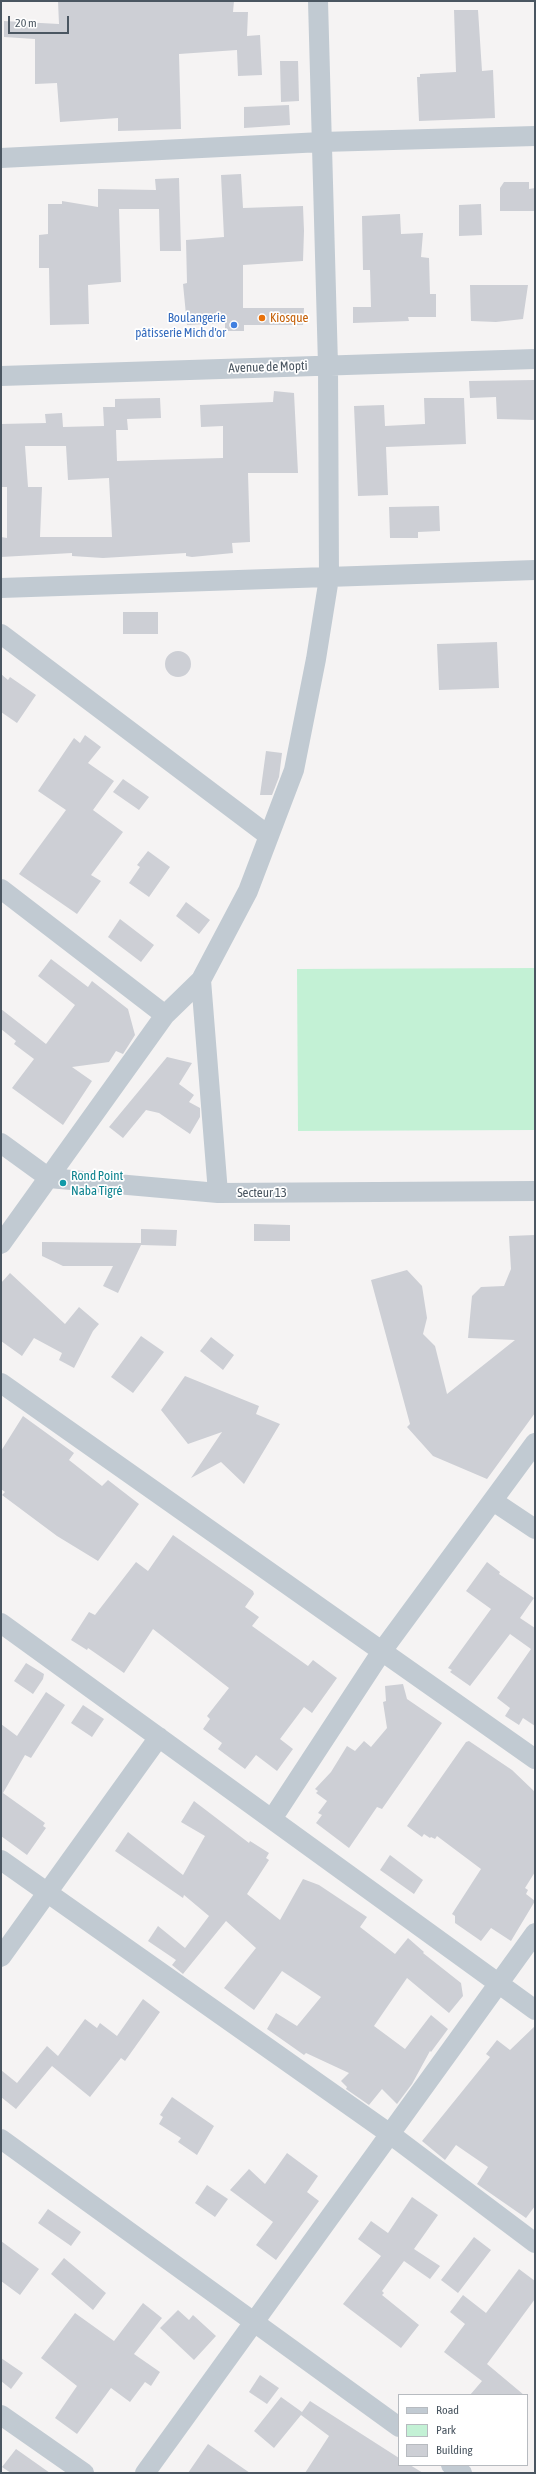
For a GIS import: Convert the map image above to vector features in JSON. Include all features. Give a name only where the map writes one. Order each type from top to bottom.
[{"type":"street","points":[[1,1244],[165,1015],[201,980],[248,891],[294,770],[316,658],[329,578],[328,365],[318,1]]},
{"type":"street","points":[[1,158],[322,142],[535,136]]},
{"type":"street","name":"Avenue de Mopti","points":[[1,376],[535,359]]},
{"type":"street","points":[[1,588],[535,570]]},
{"type":"street","points":[[1,634],[269,836]]},
{"type":"street","points":[[1,889],[165,1015]]},
{"type":"street","points":[[201,980],[218,1193]]},
{"type":"street","points":[[1,1143],[48,1178]]},
{"type":"street","name":"Secteur 13","points":[[48,1178],[218,1193],[535,1191]]},
{"type":"street","points":[[1,1383],[535,1759]]},
{"type":"street","points":[[272,1819],[382,1651],[535,1443]]},
{"type":"street","points":[[493,1501],[535,1529]]},
{"type":"street","points":[[1,1622],[535,2010]]},
{"type":"street","points":[[1,1957],[159,1737]]},
{"type":"street","points":[[1,1860],[390,2134],[535,2243]]},
{"type":"street","points":[[145,2473],[535,1933]]},
{"type":"street","points":[[1,2139],[398,2426]]},
{"type":"street","points":[[1,2415],[84,2473]]},
{"type":"street","points":[[452,2466],[462,2473]]},
{"type":"green space","points":[[535,968],[535,1130],[298,1131],[297,969]]},
{"type":"building","points":[[58,1],[234,1],[233,12],[248,12],[247,36],[260,35],[262,75],[238,76],[237,50],[179,54],[181,129],[118,131],[118,118],[60,122],[57,83],[35,84],[35,39],[4,37],[4,21],[59,24]]},
{"type":"building","points":[[454,10],[478,10],[482,71],[493,70],[495,118],[419,121],[417,77],[420,77],[420,74],[456,72]]},
{"type":"building","points":[[280,61],[298,61],[299,101],[281,102]]},
{"type":"building","points":[[289,105],[290,125],[244,128],[244,107]]},
{"type":"building","points":[[241,174],[243,208],[303,206],[304,231],[303,261],[243,265],[243,308],[304,308],[303,325],[244,325],[244,331],[225,331],[225,323],[187,325],[183,284],[187,283],[186,240],[224,237],[221,175]]},
{"type":"building","points":[[179,178],[181,251],[160,251],[159,209],[119,209],[121,282],[88,285],[89,324],[50,325],[49,268],[39,268],[39,235],[48,234],[48,204],[62,204],[62,201],[98,207],[98,189],[156,190],[155,179]]},
{"type":"building","points":[[504,182],[529,182],[529,189],[535,188],[535,211],[500,211],[500,188]]},
{"type":"building","points":[[481,204],[482,235],[459,236],[459,205]]},
{"type":"building","points":[[400,214],[401,234],[423,233],[421,257],[429,258],[430,294],[436,294],[436,317],[408,317],[409,321],[353,323],[353,307],[371,307],[370,270],[363,270],[362,216]]},
{"type":"building","points":[[470,285],[528,285],[523,319],[496,322],[471,321]]},
{"type":"building","points":[[535,380],[535,420],[497,419],[496,397],[470,398],[469,381]]},
{"type":"building","points":[[274,391],[294,393],[298,473],[248,473],[250,542],[232,543],[233,553],[192,557],[186,556],[186,553],[103,558],[72,556],[72,553],[1,557],[1,537],[7,538],[7,487],[1,487],[1,424],[46,423],[45,414],[62,413],[63,427],[104,426],[103,407],[115,407],[115,399],[160,398],[161,418],[127,419],[128,430],[116,430],[117,461],[223,458],[223,426],[201,427],[200,405],[273,402]],"holes":[[[25,446],[66,446],[68,480],[109,478],[112,537],[40,537],[42,487],[28,487]]]},
{"type":"building","points":[[424,398],[464,398],[466,444],[386,447],[388,495],[358,496],[354,406],[384,405],[385,426],[425,424]]},
{"type":"building","points":[[439,506],[440,531],[418,532],[418,538],[390,538],[389,507]]},
{"type":"building","points":[[123,612],[158,612],[158,634],[123,634]]},
{"type":"building","points":[[497,642],[499,688],[439,690],[437,644]]},
{"type":"building","points":[[178,651],[187,655],[191,664],[187,673],[178,677],[169,673],[165,664],[169,655]]},
{"type":"building","points":[[1,674],[8,680],[10,677],[36,695],[17,723],[1,712]]},
{"type":"building","points":[[85,735],[101,747],[88,763],[114,781],[93,810],[123,832],[91,875],[101,881],[77,914],[19,874],[66,810],[38,791],[74,738],[80,743]]},
{"type":"building","points":[[266,751],[282,753],[279,777],[272,795],[260,795]]},
{"type":"building","points":[[123,779],[149,797],[139,810],[113,792]]},
{"type":"building","points":[[148,851],[170,867],[149,897],[129,883],[140,867],[137,865]]},
{"type":"building","points":[[186,902],[210,920],[199,934],[176,916]]},
{"type":"building","points":[[120,919],[154,945],[141,962],[108,937]]},
{"type":"building","points":[[51,959],[88,987],[92,981],[128,1009],[135,1035],[123,1054],[116,1051],[109,1062],[72,1067],[92,1081],[63,1125],[12,1088],[34,1059],[14,1044],[16,1041],[1,1029],[1,1009],[46,1044],[75,1005],[38,976]]},
{"type":"building","points":[[167,1057],[192,1063],[179,1084],[194,1095],[189,1102],[200,1108],[200,1117],[190,1134],[159,1113],[146,1110],[123,1138],[109,1127]]},
{"type":"building","points":[[254,1224],[290,1225],[290,1241],[254,1241]]},
{"type":"building","points":[[141,1229],[177,1230],[176,1246],[141,1245],[118,1293],[103,1286],[113,1266],[63,1266],[42,1256],[42,1242],[141,1243]]},
{"type":"building","points":[[535,1235],[535,1413],[487,1479],[433,1456],[407,1427],[410,1424],[371,1280],[407,1270],[422,1286],[427,1318],[423,1334],[435,1346],[447,1394],[515,1340],[468,1338],[472,1296],[481,1287],[504,1286],[511,1269],[509,1236]]},
{"type":"building","points":[[10,1273],[65,1324],[79,1307],[99,1324],[93,1331],[74,1368],[59,1360],[62,1353],[34,1338],[22,1356],[1,1341],[1,1283]]},
{"type":"building","points":[[141,1336],[164,1352],[133,1393],[111,1377]]},
{"type":"building","points":[[211,1337],[234,1355],[223,1370],[200,1351]]},
{"type":"building","points":[[185,1376],[259,1406],[256,1414],[280,1424],[244,1484],[221,1462],[191,1478],[222,1432],[188,1444],[161,1410]]},
{"type":"building","points":[[23,1416],[74,1453],[69,1460],[102,1486],[108,1480],[139,1504],[98,1561],[57,1536],[2,1495],[5,1492],[1,1489],[1,1451]]},
{"type":"building","points":[[173,1535],[253,1591],[254,1594],[245,1607],[259,1617],[252,1626],[308,1666],[313,1660],[337,1678],[312,1713],[304,1707],[280,1739],[293,1749],[277,1771],[256,1755],[245,1769],[218,1749],[222,1743],[203,1729],[210,1719],[207,1716],[229,1688],[153,1629],[124,1673],[88,1648],[87,1650],[71,1640],[89,1612],[95,1615],[136,1562],[148,1571]]},
{"type":"building","points":[[487,1562],[500,1572],[499,1574],[534,1598],[520,1618],[535,1628],[535,1726],[523,1718],[519,1725],[505,1716],[510,1708],[497,1698],[531,1649],[510,1634],[470,1686],[450,1672],[452,1670],[448,1668],[491,1609],[466,1591]]},
{"type":"building","points":[[26,1663],[44,1674],[43,1679],[33,1694],[14,1681]]},
{"type":"building","points":[[403,1684],[407,1699],[442,1723],[382,1809],[377,1807],[349,1848],[316,1823],[322,1815],[318,1813],[327,1801],[316,1793],[318,1791],[315,1789],[331,1772],[347,1746],[355,1751],[364,1741],[371,1747],[387,1728],[383,1702],[386,1701],[385,1686]]},
{"type":"building","points":[[46,1692],[65,1705],[31,1758],[25,1755],[3,1793],[45,1823],[43,1826],[46,1828],[27,1855],[1,1836],[1,1724],[17,1736]]},
{"type":"building","points":[[83,1705],[104,1719],[92,1737],[71,1723]]},
{"type":"building","points":[[469,1741],[512,1770],[535,1792],[535,1872],[525,1888],[528,1890],[526,1894],[535,1901],[511,1941],[491,1928],[481,1941],[455,1923],[455,1916],[452,1914],[481,1869],[437,1836],[435,1839],[424,1834],[422,1837],[407,1826],[466,1742]]},
{"type":"building","points":[[194,1801],[249,1843],[250,1841],[269,1853],[266,1858],[269,1860],[247,1894],[280,1920],[303,1879],[319,1885],[367,1917],[360,1927],[395,1954],[408,1938],[424,1952],[423,1953],[461,1983],[463,1996],[449,2013],[407,1978],[374,2026],[405,2049],[431,2015],[448,2029],[431,2052],[430,2051],[412,2084],[397,2104],[382,2089],[369,2105],[346,2089],[347,2087],[341,2081],[349,2073],[306,2053],[304,2055],[267,2029],[276,2013],[297,2026],[321,1997],[282,1971],[254,2010],[224,1988],[256,1948],[226,1921],[183,1974],[172,1965],[176,1960],[148,1941],[158,1926],[185,1948],[209,1916],[184,1895],[183,1898],[115,1851],[128,1832],[183,1875],[205,1836],[181,1822]]},
{"type":"building","points":[[390,1855],[423,1880],[414,1894],[380,1870]]},
{"type":"building","points":[[143,1999],[160,2012],[125,2061],[121,2058],[90,2097],[52,2066],[16,2109],[1,2097],[1,2070],[17,2083],[47,2046],[58,2056],[85,2019],[97,2028],[100,2023],[117,2036]]},
{"type":"building","points":[[535,2026],[535,2206],[526,2218],[477,2184],[488,2167],[456,2145],[445,2160],[422,2141],[490,2057],[486,2054],[497,2040],[510,2050]]},
{"type":"building","points":[[172,2097],[214,2126],[197,2155],[178,2142],[181,2138],[159,2124],[163,2117],[160,2115]]},
{"type":"building","points":[[287,2153],[318,2176],[307,2192],[319,2201],[276,2260],[256,2245],[273,2222],[230,2190],[249,2169],[265,2184]]},
{"type":"building","points":[[207,2185],[228,2199],[215,2217],[195,2203]]},
{"type":"building","points":[[412,2197],[438,2215],[414,2249],[440,2266],[430,2279],[404,2261],[382,2291],[384,2293],[382,2295],[419,2325],[401,2348],[343,2304],[381,2256],[358,2239],[371,2221],[388,2233]]},
{"type":"building","points":[[48,2209],[81,2232],[71,2246],[38,2223]]},
{"type":"building","points":[[474,2237],[491,2250],[458,2293],[441,2280]]},
{"type":"building","points":[[1,2241],[39,2269],[20,2295],[1,2281]]},
{"type":"building","points":[[64,2258],[106,2293],[93,2310],[51,2274]]},
{"type":"building","points":[[519,2269],[535,2281],[535,2299],[487,2364],[523,2394],[471,2394],[482,2381],[444,2352],[465,2324],[450,2312],[463,2295],[486,2313]]},
{"type":"building","points":[[143,2303],[162,2318],[134,2354],[160,2372],[151,2386],[145,2382],[130,2402],[111,2388],[77,2434],[55,2418],[77,2386],[41,2358],[75,2313],[114,2341]]},
{"type":"building","points":[[178,2310],[189,2320],[193,2315],[216,2336],[194,2360],[160,2328]]},
{"type":"building","points":[[1,2358],[23,2373],[11,2389],[1,2381]]},
{"type":"building","points":[[260,2375],[279,2388],[267,2404],[249,2392]]},
{"type":"building","points":[[281,2397],[302,2412],[310,2401],[398,2457],[398,2466],[412,2466],[423,2473],[305,2473],[329,2436],[301,2415],[274,2448],[254,2431]]},
{"type":"building","points":[[208,2444],[250,2473],[188,2473]]},
{"type":"building","points":[[16,2449],[50,2473],[11,2473],[2,2467]]},
{"type":"place","name":"Kiosque","points":[[262,318]]},
{"type":"place","name":"Boulangerie pâtisserie Mich d'or","points":[[234,325]]},
{"type":"place","name":"Rond Point Naba Tigré","points":[[63,1183]]}]
